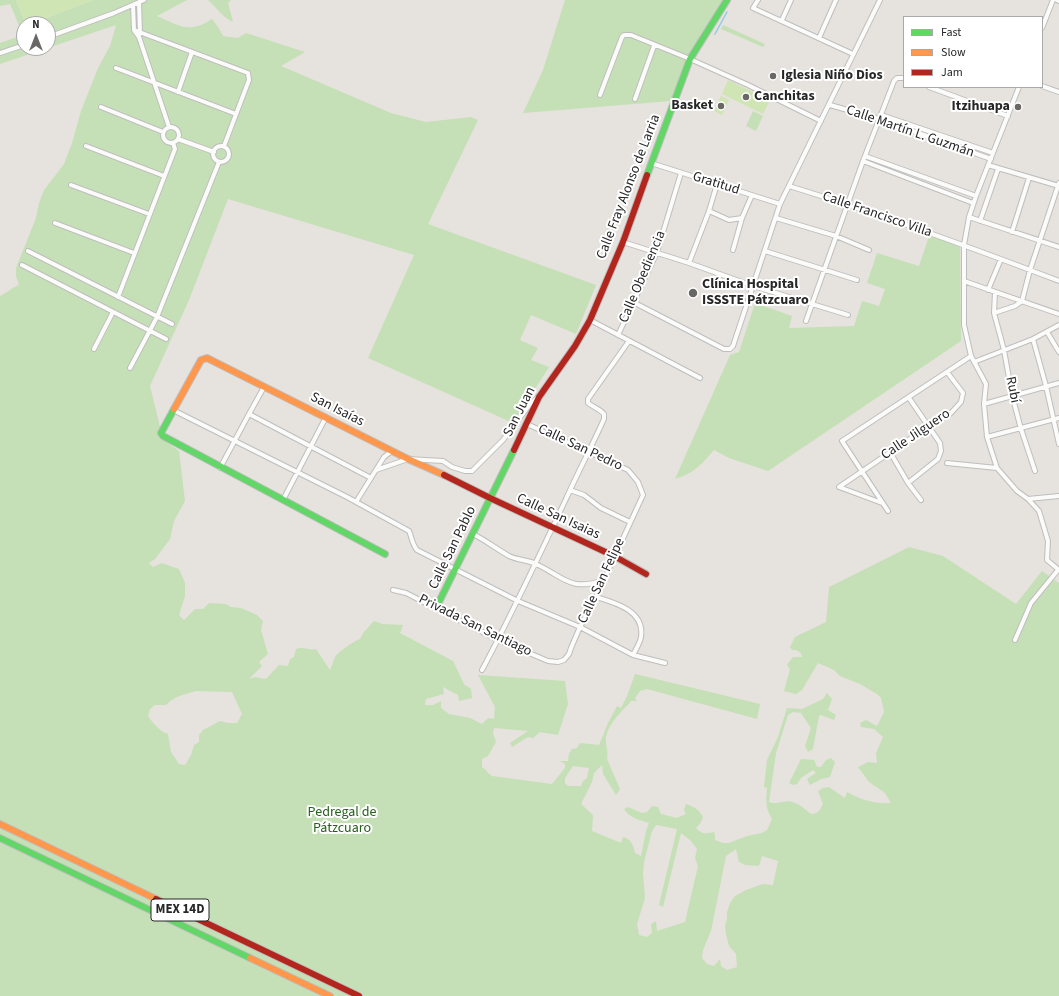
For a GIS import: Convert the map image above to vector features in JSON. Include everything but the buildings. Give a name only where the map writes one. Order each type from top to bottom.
[{"type":"main road","name":"Calle Fray Alonso de Larria","points":[[590,320],[623,242],[690,59],[727,0]]},
{"type":"main road","name":"San Juan","points":[[490,498],[539,397],[575,346],[590,320]]},
{"type":"main road","name":"San Isaías","points":[[173,410],[201,360],[207,358],[408,459],[460,482]]},
{"type":"main road","points":[[173,410],[162,429],[161,433],[163,436],[220,468],[385,554]]},
{"type":"main road","name":"Calle San Isaias","points":[[460,482],[552,528],[614,556],[646,574]]},
{"type":"main road","name":"Calle San Pablo","points":[[436,608],[490,498]]},
{"type":"main road","name":"MEX 14D","points":[[0,824],[359,996]]},
{"type":"main road","name":"MEX 14D","points":[[0,838],[330,996]]},
{"type":"street","points":[[56,34],[114,14],[144,0]]},
{"type":"street","points":[[758,0],[753,8],[782,20],[853,54]]},
{"type":"street","points":[[782,20],[791,0]]},
{"type":"street","points":[[819,38],[836,0]]},
{"type":"street","points":[[633,302],[724,349],[730,350],[733,346],[780,204],[830,105],[880,0]]},
{"type":"street","points":[[1043,25],[1053,0]]},
{"type":"street","points":[[139,2],[140,35],[169,127]]},
{"type":"street","points":[[133,5],[134,30],[140,35],[192,52],[248,73],[249,80],[224,146]]},
{"type":"street","points":[[600,95],[624,35],[631,36],[690,59],[769,95],[821,121]]},
{"type":"street","points":[[635,99],[654,46]]},
{"type":"street","points":[[0,53],[16,48]]},
{"type":"street","points":[[178,92],[192,52]]},
{"type":"street","points":[[116,68],[236,114]]},
{"type":"street","points":[[806,321],[894,80],[897,78],[903,78]]},
{"type":"street","points":[[1043,86],[1059,91]]},
{"type":"street","points":[[932,88],[1008,116]]},
{"type":"street","points":[[1015,640],[1031,604],[1058,570],[1046,560],[1048,541],[1038,511],[1028,499],[1017,491],[997,468],[987,437],[984,404],[986,384],[971,356],[964,326],[964,245],[973,203],[1019,88]]},
{"type":"street","name":"Calle Martín L. Guzmán","points":[[830,105],[880,117],[937,134],[993,154]]},
{"type":"street","points":[[101,107],[163,132]]},
{"type":"street","name":"Calle Martín L. Guzmán","points":[[880,117],[991,159]]},
{"type":"street","points":[[163,132],[169,127]]},
{"type":"street","points":[[169,127],[178,131],[178,139]]},
{"type":"street","points":[[163,132],[165,142],[173,143],[178,139]]},
{"type":"street","points":[[935,139],[937,134]]},
{"type":"street","points":[[178,139],[214,152]]},
{"type":"street","points":[[118,296],[175,149],[173,143]]},
{"type":"street","points":[[86,146],[164,176]]},
{"type":"street","points":[[219,162],[215,159],[214,152],[219,146],[224,146]]},
{"type":"street","points":[[219,162],[226,161],[229,156],[229,151],[224,146]]},
{"type":"street","points":[[865,156],[976,196]]},
{"type":"street","points":[[130,368],[157,317],[219,162]]},
{"type":"street","points":[[863,162],[973,203]]},
{"type":"street","name":"Gratitud","points":[[651,163],[780,204]]},
{"type":"street","points":[[988,165],[1029,178],[1059,185],[1030,270],[1022,301],[1015,306],[994,313]]},
{"type":"street","points":[[980,221],[998,168]]},
{"type":"street","name":"Calle Obediencia","points":[[618,335],[657,252],[681,173]]},
{"type":"street","points":[[920,183],[923,177]]},
{"type":"street","points":[[1012,232],[1029,178]]},
{"type":"street","points":[[689,263],[709,211],[717,184]]},
{"type":"street","points":[[71,185],[149,214]]},
{"type":"street","name":"Calle Francisco Villa","points":[[789,186],[848,204],[964,245],[1059,281]]},
{"type":"street","points":[[733,250],[742,218],[752,195]]},
{"type":"street","points":[[709,211],[729,220],[742,218]]},
{"type":"street","points":[[969,217],[1059,247]]},
{"type":"street","points":[[776,218],[836,236],[869,250]]},
{"type":"street","points":[[55,223],[134,253]]},
{"type":"street","points":[[623,242],[657,252],[753,286],[813,303],[848,315]]},
{"type":"street","points":[[28,251],[172,324]]},
{"type":"street","points":[[765,252],[857,280]]},
{"type":"street","points":[[988,290],[1001,259]]},
{"type":"street","points":[[22,265],[166,339]]},
{"type":"street","points":[[964,281],[1059,314]]},
{"type":"street","name":"Rubí","points":[[995,292],[994,313],[1004,350],[1012,395],[1021,429],[1035,470]]},
{"type":"street","points":[[94,349],[113,312]]},
{"type":"street","points":[[590,320],[700,378]]},
{"type":"street","points":[[974,362],[1033,339],[1059,325]]},
{"type":"street","points":[[1047,332],[1059,352]]},
{"type":"street","points":[[1033,339],[1046,386],[1059,444]]},
{"type":"street","points":[[482,670],[590,452],[604,419],[604,414],[602,411],[591,405],[588,402],[588,399],[629,341]]},
{"type":"street","points":[[888,511],[842,442],[971,356]]},
{"type":"street","name":"Calle Jilguero","points":[[883,503],[840,487],[929,426],[950,414],[961,402],[963,393],[947,372]]},
{"type":"street","points":[[984,404],[1059,383]]},
{"type":"street","points":[[220,468],[264,387]]},
{"type":"street","points":[[376,470],[408,459],[443,461],[452,467],[464,471],[472,471],[503,440],[530,404],[539,397]]},
{"type":"street","points":[[908,483],[938,459],[941,451],[940,442],[909,398]]},
{"type":"street","points":[[173,410],[356,502],[409,531],[412,536],[413,546],[416,550],[518,600],[580,627],[633,655],[665,663]]},
{"type":"street","points":[[249,414],[371,478]]},
{"type":"street","points":[[283,500],[326,417]]},
{"type":"street","points":[[987,437],[1059,418]]},
{"type":"street","name":"Calle San Pedro","points":[[527,424],[628,470],[638,482],[643,495]]},
{"type":"street","points":[[356,502],[384,456],[392,451]]},
{"type":"street","points":[[890,452],[908,483],[921,500]]},
{"type":"street","points":[[947,463],[997,468]]},
{"type":"street","points":[[570,490],[584,495],[601,508],[630,522]]},
{"type":"street","name":"Calle San Felipe","points":[[558,662],[564,660],[570,654],[580,627],[596,597],[643,495]]},
{"type":"street","points":[[1028,499],[1059,496]]},
{"type":"street","points":[[472,534],[511,557],[535,564],[571,584],[593,584],[604,580]]},
{"type":"street","name":"Privada San Santiago","points":[[393,590],[406,593],[498,640],[548,661],[558,662]]},
{"type":"street","points":[[596,597],[617,604],[636,615],[640,622],[641,637],[633,655]]},
{"type":"green space","points":[[0,0],[16,0],[23,16],[16,16],[16,18],[10,4],[0,6]]},
{"type":"green space","points":[[16,0],[93,0],[52,16],[23,16]]},
{"type":"green space","name":"Pedregal de Pátzcuaro","points":[[93,0],[187,0],[157,16],[184,27],[204,24],[212,19],[223,36],[238,38],[246,33],[305,52],[281,66],[391,113],[426,122],[471,117],[478,120],[428,224],[596,285],[576,334],[531,315],[520,340],[538,348],[531,360],[549,367],[513,423],[368,358],[414,255],[228,199],[189,300],[150,386],[163,439],[179,451],[185,501],[174,521],[170,539],[155,559],[149,563],[153,567],[162,563],[179,569],[185,583],[185,596],[179,615],[184,620],[195,609],[203,609],[209,603],[226,604],[231,607],[241,608],[257,615],[263,621],[261,630],[268,654],[259,662],[262,666],[249,679],[255,677],[266,679],[279,665],[288,666],[290,659],[294,657],[296,649],[299,648],[316,649],[330,670],[337,655],[346,647],[360,639],[363,633],[374,621],[383,624],[403,625],[400,633],[453,661],[464,684],[471,689],[472,698],[459,701],[458,695],[443,687],[444,694],[426,699],[425,705],[433,705],[441,701],[441,708],[449,714],[470,718],[482,724],[488,718],[494,719],[495,707],[478,675],[565,681],[568,704],[558,735],[540,732],[533,738],[528,737],[512,747],[510,743],[528,731],[494,728],[493,733],[496,742],[488,756],[482,759],[482,767],[492,776],[552,784],[565,768],[565,764],[560,761],[568,761],[569,754],[572,749],[577,748],[580,743],[599,745],[617,706],[621,708],[635,674],[760,704],[757,719],[647,689],[640,691],[635,698],[637,701],[631,701],[616,718],[606,737],[608,754],[607,759],[620,789],[616,795],[603,774],[602,765],[594,773],[592,782],[581,804],[593,815],[592,831],[621,843],[623,837],[628,839],[632,843],[635,853],[641,856],[649,823],[629,815],[624,809],[628,807],[642,813],[647,812],[652,806],[658,807],[661,814],[677,818],[686,814],[684,810],[686,804],[700,812],[703,817],[696,828],[704,833],[714,832],[715,840],[723,843],[729,843],[747,836],[762,833],[767,830],[772,819],[767,808],[767,788],[764,787],[767,760],[778,737],[787,708],[802,709],[823,699],[827,693],[832,699],[828,710],[836,715],[834,720],[821,715],[819,716],[813,749],[808,752],[805,746],[811,728],[801,713],[793,712],[788,715],[776,753],[769,802],[776,803],[786,801],[798,804],[813,814],[821,808],[823,804],[818,791],[829,787],[845,798],[847,792],[868,801],[891,803],[885,793],[869,782],[858,767],[868,762],[877,763],[876,753],[883,737],[874,729],[861,727],[860,723],[866,720],[877,726],[884,712],[881,698],[860,684],[840,676],[834,670],[818,663],[802,690],[796,694],[784,691],[790,669],[787,665],[793,657],[802,657],[801,653],[796,650],[792,650],[790,647],[795,637],[826,622],[829,587],[909,547],[943,556],[1016,604],[1042,571],[1059,583],[1059,996],[0,996],[0,296],[19,285],[16,276],[16,268],[36,218],[39,203],[44,190],[64,164],[72,143],[81,111],[98,68],[110,46],[116,25],[56,45],[56,16],[52,16]],"holes":[[[197,691],[232,692],[242,714],[237,723],[220,721],[203,730],[199,735],[199,742],[194,745],[191,755],[185,765],[179,764],[171,752],[168,734],[159,729],[148,716],[150,709],[155,705],[166,705],[176,697]],[[573,766],[589,768],[587,778],[583,781],[581,786],[568,786],[565,783],[565,778]],[[656,825],[677,829],[659,905],[663,907],[681,833],[691,841],[697,849],[695,858],[698,866],[685,922],[657,931],[656,921],[651,924],[652,933],[647,937],[639,935],[637,924],[645,898],[643,874],[644,862],[652,831]],[[736,849],[739,862],[745,865],[759,866],[762,856],[778,861],[773,885],[763,884],[746,890],[735,896],[730,903],[725,926],[729,946],[736,954],[737,967],[727,970],[721,966],[720,959],[714,966],[707,964],[702,958],[703,950],[711,931],[726,856]]]},
{"type":"green space","points":[[208,0],[231,0],[228,3],[233,22],[222,14]]},
{"type":"green space","points":[[565,0],[725,0],[689,54],[671,101],[523,113],[543,70]]},
{"type":"green space","points":[[723,25],[765,44],[763,47],[721,29]]},
{"type":"green space","points":[[16,37],[16,56],[24,56],[0,64],[0,43]]},
{"type":"green space","name":"Canchitas","points":[[728,80],[770,100],[763,114],[722,94]]},
{"type":"green space","name":"Basket","points":[[721,96],[729,100],[722,115],[714,111]]},
{"type":"green space","points":[[753,111],[763,116],[756,131],[746,126]]},
{"type":"green space","points":[[929,236],[960,246],[961,341],[768,471],[729,458],[714,450],[697,468],[675,479],[730,355],[739,352],[755,303],[792,316],[789,328],[854,326],[862,301],[879,306],[885,289],[867,283],[877,253],[919,266]]},
{"type":"green space","points":[[831,758],[835,762],[830,777],[821,779],[810,785],[807,779],[816,773],[813,770],[801,778],[797,784],[793,785],[789,783],[801,759],[814,760],[817,767],[821,767],[826,760]]},
{"type":"waterway","points":[[715,34],[727,12]]},
{"type":"traffic: fast","points":[[647,175],[690,59],[727,0]]},
{"type":"traffic: fast","points":[[174,409],[161,433],[163,436],[385,554]]},
{"type":"traffic: fast","points":[[436,608],[514,450]]},
{"type":"traffic: fast","points":[[0,838],[250,958]]},
{"type":"traffic: slow","points":[[174,409],[201,360],[207,358],[408,459],[444,475]]},
{"type":"traffic: slow","points":[[0,824],[156,899]]},
{"type":"traffic: slow","points":[[250,958],[330,996]]},
{"type":"traffic: jam","points":[[514,450],[539,397],[575,346],[590,320],[623,242],[647,175]]},
{"type":"traffic: jam","points":[[444,475],[614,556],[646,574]]},
{"type":"traffic: jam","points":[[156,899],[359,996]]},
{"type":"place","name":"Iglesia Niño Dios","points":[[773,76]]},
{"type":"place","name":"Canchitas","points":[[746,97]]},
{"type":"place","name":"Basket","points":[[721,106]]},
{"type":"place","name":"Itzihuapa","points":[[1018,107]]},
{"type":"place","name":"Clínica Hospital ISSSTE Pátzcuaro","points":[[693,293]]}]
